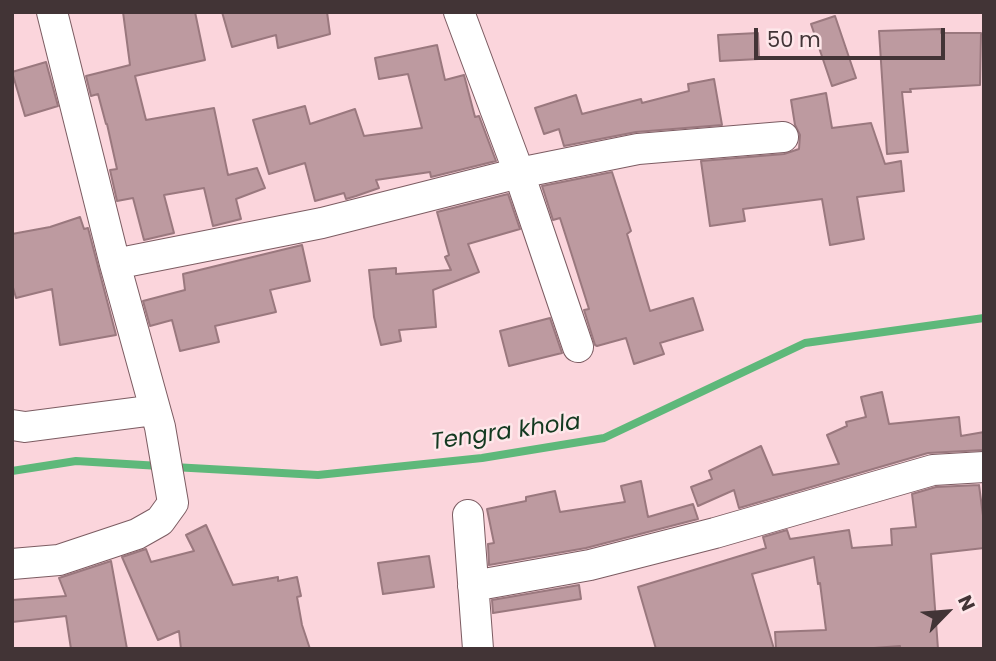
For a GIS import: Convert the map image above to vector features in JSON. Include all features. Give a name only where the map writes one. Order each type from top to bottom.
[{"type":"street","points":[[12,564],[59,560],[137,534],[160,521],[173,503],[158,418],[115,264],[52,12]]},
{"type":"street","points":[[459,12],[519,173],[579,347]]},
{"type":"street","points":[[115,264],[322,223],[519,173],[638,149],[783,137]]},
{"type":"street","points":[[12,425],[25,427],[158,418]]},
{"type":"street","points":[[473,586],[590,565],[678,543],[933,470],[984,467]]},
{"type":"street","points":[[468,515],[478,649]]},
{"type":"building","points":[[123,12],[195,12],[205,60],[135,76],[146,120],[214,108],[228,175],[257,168],[265,188],[236,199],[241,219],[213,226],[204,188],[164,195],[174,233],[144,240],[133,198],[117,201],[110,170],[117,169],[107,124],[98,94],[91,96],[86,76],[130,65]]},
{"type":"building","points":[[222,12],[327,12],[330,34],[278,48],[276,35],[232,47]]},
{"type":"building","points":[[835,16],[856,78],[832,86],[811,24]]},
{"type":"building","points":[[941,29],[941,33],[981,33],[980,85],[910,89],[911,92],[902,92],[908,152],[887,154],[879,31]]},
{"type":"building","points":[[758,33],[759,59],[720,61],[718,35]]},
{"type":"building","points":[[437,45],[445,80],[464,75],[475,117],[479,116],[496,161],[431,177],[430,172],[376,180],[379,188],[356,196],[346,199],[344,193],[315,201],[305,163],[269,174],[253,120],[305,106],[310,124],[355,109],[364,136],[422,128],[408,74],[379,79],[375,58]]},
{"type":"building","points":[[46,62],[58,106],[25,116],[12,72]]},
{"type":"building","points":[[714,79],[722,125],[636,132],[564,146],[559,129],[544,134],[535,108],[576,95],[582,114],[641,99],[642,103],[689,91],[688,84]]},
{"type":"building","points":[[826,93],[832,128],[871,123],[885,164],[901,161],[904,191],[857,197],[864,239],[830,245],[822,199],[743,209],[745,221],[710,226],[701,161],[784,154],[799,149],[800,135],[795,125],[791,100]]},
{"type":"building","points":[[612,172],[631,231],[627,234],[650,311],[693,298],[703,330],[660,343],[664,354],[634,364],[626,338],[595,345],[584,310],[589,309],[560,218],[553,220],[542,186]]},
{"type":"building","points":[[508,194],[520,229],[468,244],[479,272],[433,290],[436,327],[399,330],[401,341],[381,345],[374,317],[369,270],[396,268],[396,274],[451,270],[445,257],[449,255],[437,212]]},
{"type":"building","points":[[80,217],[84,229],[88,228],[116,335],[60,345],[52,289],[16,298],[12,284],[12,234],[50,227]]},
{"type":"building","points":[[302,245],[310,281],[270,290],[276,312],[215,326],[219,342],[180,351],[172,320],[150,326],[143,301],[185,290],[183,274]]},
{"type":"building","points":[[550,318],[562,353],[509,366],[500,331]]},
{"type":"building","points":[[882,392],[889,424],[959,417],[961,436],[984,432],[984,450],[928,453],[739,508],[734,490],[698,506],[691,487],[712,479],[709,471],[761,446],[773,475],[839,464],[827,435],[847,426],[846,422],[866,417],[861,397]]},
{"type":"building","points":[[641,481],[648,517],[693,504],[698,519],[586,548],[489,565],[488,544],[494,543],[487,509],[526,501],[526,497],[555,491],[560,512],[625,502],[621,486]]},
{"type":"building","points":[[979,485],[984,548],[931,554],[938,649],[900,649],[900,646],[776,649],[775,632],[826,630],[814,557],[752,574],[774,649],[656,649],[638,587],[766,548],[763,537],[787,530],[790,539],[849,530],[852,548],[892,545],[891,529],[916,527],[912,494],[936,487]]},
{"type":"building","points":[[206,525],[233,585],[278,577],[278,581],[297,577],[302,625],[310,649],[181,649],[179,631],[158,640],[122,557],[146,549],[151,562],[194,551],[186,535]]},
{"type":"building","points":[[429,556],[434,587],[383,594],[378,563]]},
{"type":"building","points":[[111,561],[127,649],[71,649],[66,616],[12,622],[12,600],[66,596],[59,578]]},
{"type":"building","points":[[579,585],[581,599],[493,613],[492,600]]},
{"type":"waterway","name":"Tengra khola","points":[[173,467],[318,475],[482,458],[604,438],[805,343],[984,318]]},
{"type":"waterway","name":"Tengra khola","points":[[12,471],[76,461],[160,466]]}]
